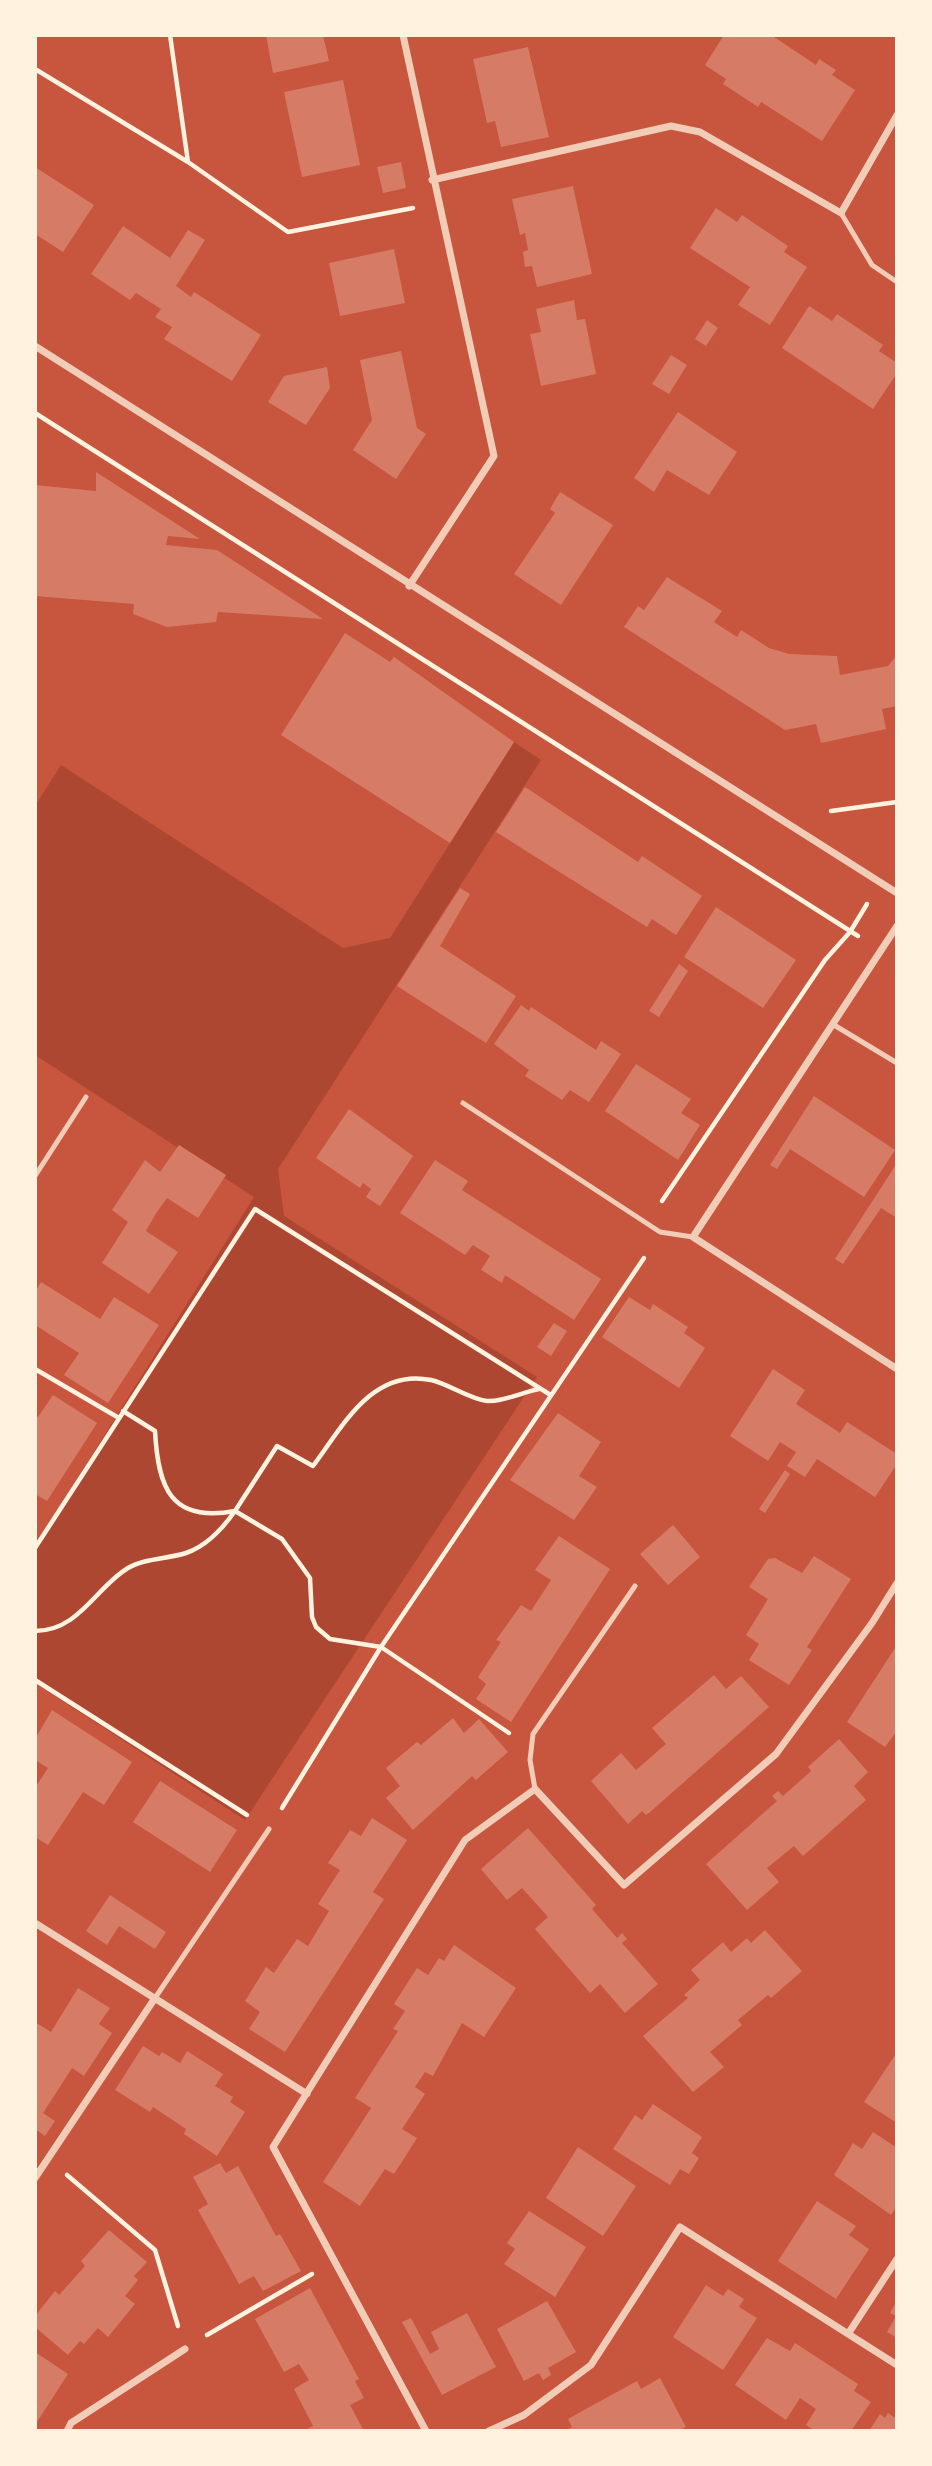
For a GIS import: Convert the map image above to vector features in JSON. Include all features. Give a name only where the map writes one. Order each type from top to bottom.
[{"type":"street","points":[[403,35],[432,180],[494,456],[409,586]]},
{"type":"street","points":[[432,180],[671,126],[700,132],[841,213],[897,116]]},
{"type":"street","points":[[35,346],[409,586],[897,893]]},
{"type":"street","points":[[897,926],[693,1237],[897,1369]]},
{"type":"street","points":[[426,2431],[273,2147],[465,1840],[535,1789],[624,1885],[776,1754],[872,1623],[897,1583]]},
{"type":"street","points":[[35,1923],[307,2094]]},
{"type":"street","points":[[35,2178],[155,1998]]},
{"type":"street","points":[[489,2431],[524,2415],[591,2365],[680,2227],[897,2365]]},
{"type":"street","points":[[848,2334],[897,2259]]},
{"type":"street","points":[[67,2431],[71,2423],[185,2349]]},
{"type":"lane","points":[[841,213],[872,265],[897,282]]},
{"type":"lane","points":[[834,1025],[897,1063]]},
{"type":"lane","points":[[35,1176],[86,1097]]},
{"type":"lane","points":[[463,1104],[660,1232],[693,1237]]},
{"type":"lane","points":[[535,1789],[530,1760],[533,1734],[635,1586]]},
{"type":"lane","points":[[155,1998],[269,1829]]},
{"type":"path","points":[[170,35],[188,163]]},
{"type":"path","points":[[35,69],[188,163],[288,232],[438,203]]},
{"type":"path","points":[[35,413],[850,932],[881,949]]},
{"type":"path","points":[[831,811],[897,802]]},
{"type":"path","points":[[668,1205],[661,1201],[825,960],[850,932],[881,882]]},
{"type":"path","points":[[35,1548],[255,1209],[549,1394]]},
{"type":"path","points":[[35,1680],[269,1829],[381,1647],[549,1394],[644,1258]]},
{"type":"path","points":[[35,1369],[119,1418]]},
{"type":"path","points":[[35,1631],[71,1619],[89,1607],[128,1568],[187,1553],[205,1543],[224,1527],[277,1446],[313,1466],[361,1403],[388,1382],[412,1377],[432,1381],[485,1401],[540,1389]]},
{"type":"path","points":[[123,1411],[155,1432],[166,1491],[174,1501],[192,1511],[215,1514],[235,1511],[282,1539],[310,1578],[313,1618],[316,1627],[330,1639],[381,1647],[508,1732]]},
{"type":"path","points":[[48,2159],[155,2250],[185,2349],[333,2262]]},
{"type":"shaded area","points":[[514,742],[541,760],[278,1169],[284,1216],[537,1377],[245,1820],[35,1683],[35,1546],[254,1197],[35,1055],[35,806],[61,765],[343,948],[390,938]]},
{"type":"building","points":[[266,35],[323,35],[329,61],[273,73]]},
{"type":"building","points":[[724,35],[771,35],[816,65],[819,59],[836,70],[832,75],[855,90],[822,141],[761,102],[758,107],[723,84],[726,79],[705,65]]},
{"type":"building","points":[[528,47],[549,137],[501,147],[495,121],[487,123],[473,59]]},
{"type":"building","points":[[343,80],[360,165],[302,177],[284,92]]},
{"type":"building","points":[[401,162],[406,188],[383,193],[377,167]]},
{"type":"building","points":[[35,167],[94,205],[63,252],[35,234]]},
{"type":"building","points":[[573,186],[592,274],[537,287],[532,266],[525,267],[523,252],[528,250],[525,233],[520,235],[512,199]]},
{"type":"building","points":[[716,208],[737,222],[742,215],[788,246],[784,252],[807,267],[770,325],[738,305],[750,287],[690,248]]},
{"type":"building","points":[[123,226],[170,258],[188,230],[205,240],[176,286],[191,297],[194,292],[261,335],[232,381],[164,339],[172,327],[155,317],[161,309],[136,293],[130,300],[91,274]]},
{"type":"building","points":[[394,249],[405,303],[340,316],[329,263]]},
{"type":"building","points":[[574,300],[577,320],[585,319],[596,374],[541,386],[530,334],[541,332],[536,309]]},
{"type":"building","points":[[809,306],[832,321],[837,314],[883,345],[879,351],[897,363],[897,373],[873,409],[782,348]]},
{"type":"building","points":[[707,320],[718,328],[706,346],[695,339]]},
{"type":"building","points":[[401,351],[417,428],[426,434],[396,479],[353,450],[372,420],[360,360]]},
{"type":"building","points":[[671,355],[687,365],[669,394],[652,384]]},
{"type":"building","points":[[327,367],[330,388],[306,425],[268,402],[284,376]]},
{"type":"building","points":[[678,412],[737,452],[709,495],[667,470],[654,492],[634,478]]},
{"type":"building","points":[[96,472],[200,539],[168,536],[166,545],[217,550],[323,619],[218,612],[216,622],[167,627],[133,614],[134,604],[35,596],[35,485],[96,491]]},
{"type":"building","points":[[560,492],[613,525],[561,605],[514,574],[555,513],[550,509]]},
{"type":"building","points":[[667,577],[722,611],[714,622],[737,637],[741,630],[769,648],[789,654],[837,656],[840,675],[888,666],[897,655],[897,706],[882,709],[886,729],[821,743],[816,724],[785,730],[624,627],[638,606],[644,610]]},
{"type":"building","points":[[345,633],[390,662],[394,657],[514,742],[450,843],[281,735]]},
{"type":"building","points":[[525,787],[638,862],[642,856],[702,896],[676,935],[652,919],[647,927],[496,832]]},
{"type":"building","points":[[460,888],[470,894],[440,946],[516,996],[486,1043],[397,986]]},
{"type":"building","points":[[716,907],[796,960],[763,1008],[684,957]]},
{"type":"building","points":[[679,964],[688,971],[659,1017],[649,1011]]},
{"type":"building","points":[[521,1005],[529,1011],[531,1007],[596,1050],[601,1041],[621,1054],[589,1102],[570,1090],[562,1100],[525,1076],[529,1070],[494,1044]]},
{"type":"building","points":[[636,1064],[691,1099],[681,1113],[700,1125],[678,1160],[605,1111]]},
{"type":"building","points":[[814,1096],[895,1150],[864,1197],[790,1149],[777,1169],[770,1165]]},
{"type":"building","points":[[349,1109],[413,1156],[380,1206],[366,1197],[371,1189],[363,1183],[360,1188],[316,1158]]},
{"type":"building","points":[[179,1145],[226,1175],[198,1218],[167,1198],[155,1215],[146,1231],[178,1252],[149,1294],[102,1263],[128,1222],[112,1210],[145,1160],[160,1172]]},
{"type":"building","points":[[435,1160],[468,1181],[462,1190],[601,1279],[574,1320],[505,1275],[502,1283],[481,1270],[490,1256],[473,1245],[465,1255],[400,1213]]},
{"type":"building","points":[[897,1163],[897,1218],[881,1208],[843,1264],[835,1259]]},
{"type":"building","points":[[41,1282],[100,1319],[114,1297],[159,1325],[108,1403],[64,1375],[79,1353],[35,1325],[35,1292]]},
{"type":"building","points":[[629,1297],[650,1310],[653,1304],[688,1327],[684,1333],[705,1348],[679,1388],[602,1337]]},
{"type":"building","points":[[554,1323],[567,1331],[551,1356],[537,1347]]},
{"type":"building","points":[[773,1369],[805,1390],[796,1404],[840,1433],[847,1422],[897,1454],[897,1464],[875,1497],[817,1459],[805,1477],[787,1466],[796,1452],[780,1442],[768,1461],[730,1436]]},
{"type":"building","points":[[53,1395],[97,1423],[47,1501],[35,1494],[35,1415],[38,1417]]},
{"type":"building","points":[[558,1413],[601,1442],[579,1476],[597,1487],[574,1520],[510,1480]]},
{"type":"building","points":[[785,1470],[790,1474],[765,1513],[759,1509]]},
{"type":"building","points":[[673,1525],[700,1557],[668,1585],[640,1554]]},
{"type":"building","points":[[559,1536],[610,1569],[511,1722],[476,1699],[486,1684],[478,1677],[501,1642],[496,1640],[521,1605],[531,1611],[551,1580],[535,1570]]},
{"type":"building","points":[[814,1556],[851,1579],[807,1647],[812,1650],[789,1685],[749,1660],[759,1644],[746,1635],[768,1599],[749,1587],[768,1559],[775,1558],[802,1573]]},
{"type":"building","points":[[897,1645],[897,1731],[885,1747],[847,1722]]},
{"type":"building","points":[[714,1675],[726,1689],[741,1676],[769,1707],[649,1813],[646,1815],[642,1811],[628,1824],[591,1781],[621,1753],[636,1770],[666,1744],[652,1728]]},
{"type":"building","points":[[52,1710],[132,1762],[104,1805],[83,1792],[48,1845],[35,1837],[35,1788],[48,1768],[35,1760],[35,1739]]},
{"type":"building","points":[[453,1718],[464,1733],[479,1719],[508,1752],[476,1780],[472,1776],[413,1830],[386,1798],[400,1786],[386,1768],[417,1742],[421,1745]]},
{"type":"building","points":[[839,1739],[868,1772],[854,1786],[866,1800],[803,1856],[794,1846],[767,1868],[779,1882],[747,1910],[706,1864],[777,1801],[772,1796],[778,1791],[783,1796],[811,1771],[808,1767]]},
{"type":"building","points":[[160,1781],[237,1830],[210,1872],[133,1822]]},
{"type":"building","points":[[372,1818],[407,1840],[373,1892],[384,1899],[285,2052],[249,2029],[260,2012],[245,2001],[266,1967],[274,1973],[297,1939],[308,1946],[329,1911],[318,1904],[340,1870],[328,1863],[350,1830],[361,1836]]},
{"type":"building","points":[[528,1828],[596,1905],[592,1909],[617,1938],[622,1933],[627,1939],[622,1943],[658,1984],[625,2013],[600,1984],[590,1993],[535,1929],[548,1917],[522,1888],[507,1900],[481,1869]]},
{"type":"building","points":[[110,1895],[166,1932],[155,1949],[119,1926],[107,1945],[86,1931]]},
{"type":"building","points":[[765,1930],[802,1971],[771,1998],[768,1995],[738,2020],[742,2025],[710,2052],[724,2067],[693,2092],[643,2036],[688,1998],[684,1995],[700,1980],[691,1970],[723,1942],[731,1952],[747,1938],[751,1943]]},
{"type":"building","points":[[454,1945],[516,1988],[484,2037],[462,2023],[433,2076],[425,2072],[415,2087],[425,2094],[402,2129],[417,2138],[394,2174],[385,2169],[360,2206],[323,2182],[371,2108],[355,2098],[398,2031],[393,2029],[405,2011],[394,2004],[417,1968],[428,1975],[439,1958],[444,1961]]},
{"type":"building","points":[[78,1988],[110,2008],[99,2024],[112,2033],[84,2076],[72,2068],[43,2113],[55,2121],[45,2136],[35,2129],[35,2022],[51,2032]]},
{"type":"building","points":[[143,2046],[159,2056],[162,2052],[180,2063],[187,2051],[223,2074],[215,2086],[233,2097],[230,2102],[245,2112],[217,2156],[184,2134],[186,2129],[153,2107],[150,2112],[115,2090]]},
{"type":"building","points":[[897,2052],[897,2123],[864,2102]]},
{"type":"building","points":[[653,2104],[702,2137],[692,2153],[699,2158],[689,2174],[680,2169],[670,2185],[613,2149],[635,2115],[642,2120]]},
{"type":"building","points":[[873,2132],[897,2148],[897,2206],[891,2215],[834,2175],[853,2143],[862,2149]]},
{"type":"building","points":[[578,2147],[636,2186],[603,2236],[546,2198]]},
{"type":"building","points":[[220,2163],[226,2173],[238,2166],[276,2236],[280,2234],[301,2271],[263,2291],[254,2276],[239,2284],[198,2210],[208,2204],[193,2177]]},
{"type":"building","points":[[817,2201],[856,2226],[849,2235],[869,2249],[836,2299],[778,2261]]},
{"type":"building","points":[[529,2211],[586,2247],[555,2297],[504,2264],[515,2249],[507,2243]]},
{"type":"building","points":[[109,2230],[147,2262],[134,2276],[138,2280],[125,2296],[135,2304],[108,2337],[98,2328],[84,2344],[80,2341],[68,2355],[35,2327],[35,2316],[55,2291],[59,2295],[85,2266],[81,2261]]},
{"type":"building","points":[[706,2285],[723,2296],[728,2289],[744,2299],[739,2307],[757,2318],[723,2370],[673,2337]]},
{"type":"building","points":[[310,2288],[359,2379],[355,2381],[364,2398],[350,2405],[364,2431],[303,2431],[313,2426],[294,2389],[309,2380],[299,2364],[284,2372],[255,2319]]},
{"type":"building","points":[[897,2300],[897,2338],[887,2332],[896,2316],[890,2313]]},
{"type":"building","points":[[547,2301],[576,2352],[548,2368],[551,2375],[543,2380],[539,2373],[524,2381],[497,2329]]},
{"type":"building","points":[[467,2313],[496,2367],[442,2395],[402,2322],[411,2318],[430,2354],[439,2349],[431,2332]]},
{"type":"building","points":[[767,2338],[790,2351],[795,2343],[858,2384],[854,2391],[871,2402],[851,2431],[815,2431],[806,2425],[816,2409],[800,2398],[786,2420],[735,2385]]},
{"type":"building","points":[[35,2352],[68,2374],[35,2425]]},
{"type":"building","points":[[660,2378],[686,2427],[678,2431],[564,2431],[572,2427],[568,2419],[584,2410],[637,2381],[641,2389]]},
{"type":"building","points":[[888,2413],[897,2419],[897,2431],[869,2431],[880,2414],[885,2418]]}]
